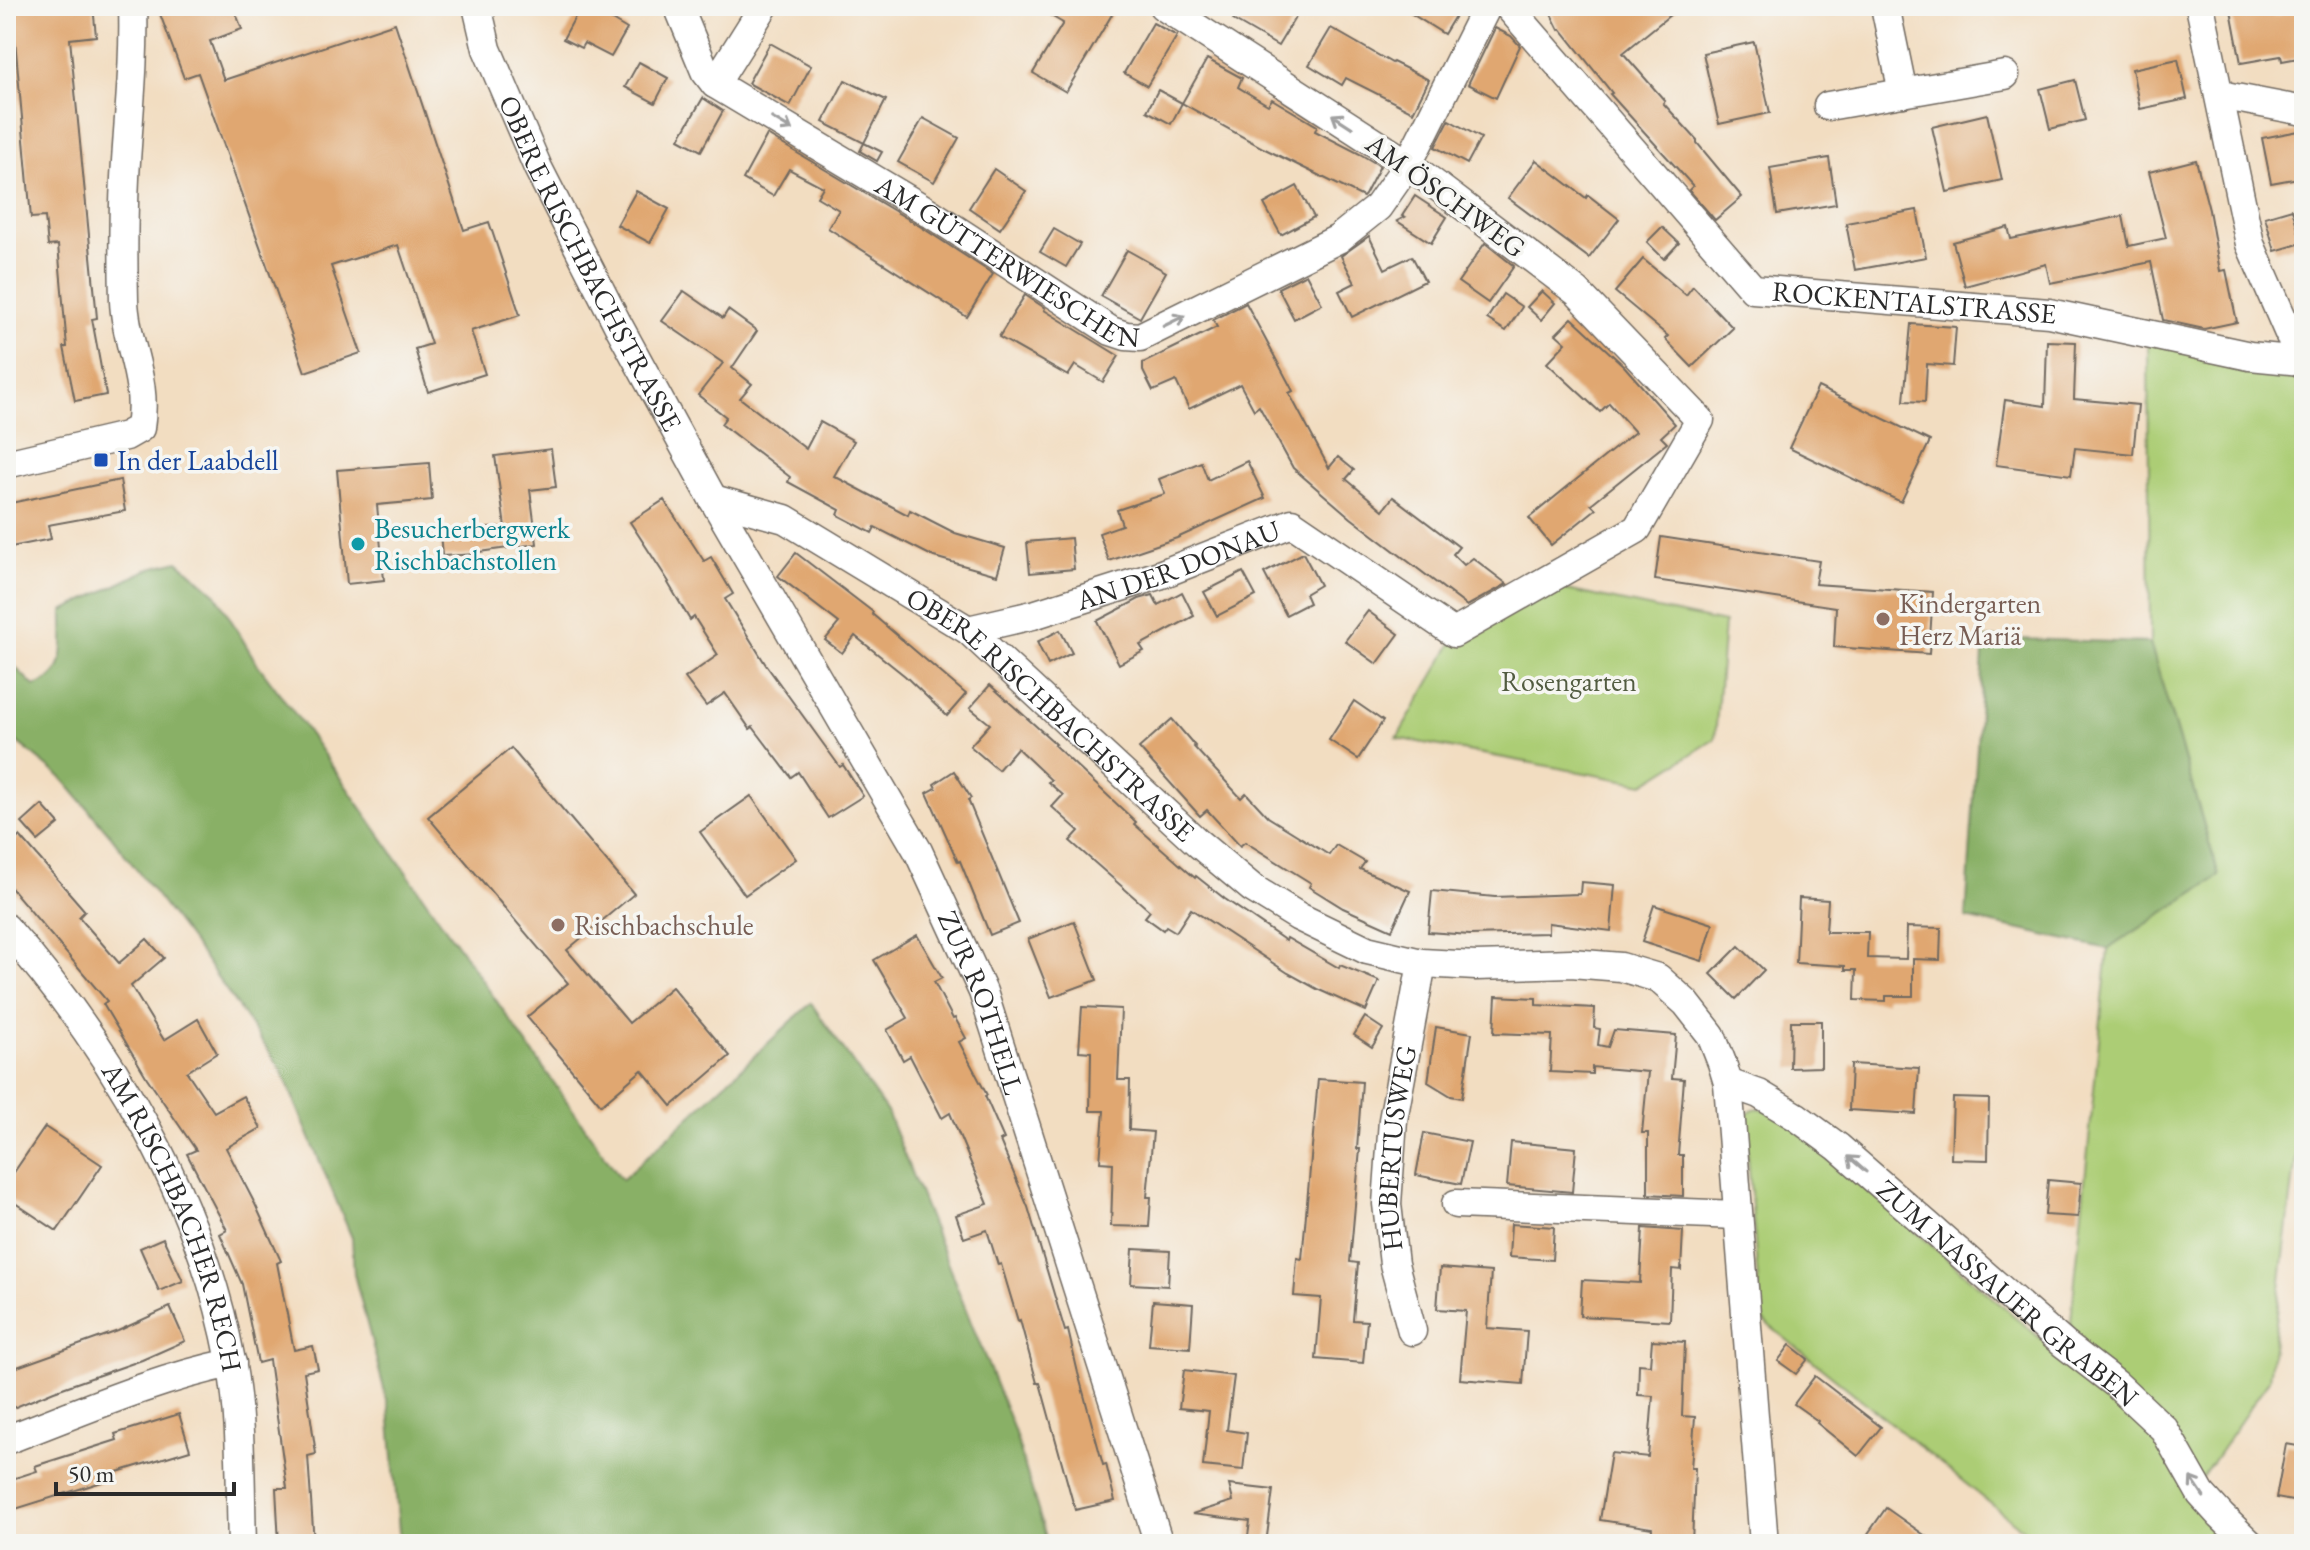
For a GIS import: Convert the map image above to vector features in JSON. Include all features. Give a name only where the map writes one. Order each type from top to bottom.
[{"type":"street","points":[[6,464],[115,439],[140,428],[143,408],[140,374],[125,318],[124,279],[133,6]]},
{"type":"street","name":"OBERE RISCHBACHSTRASSE","points":[[477,6],[487,49],[538,168],[617,323],[713,499],[785,519],[968,630],[1198,843],[1252,888],[1299,917],[1367,950],[1422,963],[1476,966],[1571,963],[1621,967],[1658,978],[1686,1003],[1711,1035],[1728,1083],[1764,1544]]},
{"type":"street","points":[[678,6],[705,71],[715,84],[764,6]]},
{"type":"street","name":"AM ÖSCHWEG","points":[[1163,6],[1408,164],[1577,292],[1700,420]]},
{"type":"street","name":"AM GÜTTERWIESCHEN","points":[[715,84],[927,211],[1111,331],[1140,337],[1338,239],[1378,207],[1408,164],[1487,6]]},
{"type":"street","name":"ROCKENTALSTRASSE","points":[[1508,6],[1753,289],[2049,313],[2250,356],[2302,363]]},
{"type":"street","points":[[1885,6],[1903,93]]},
{"type":"street","points":[[2200,6],[2250,244],[2302,363]]},
{"type":"street","points":[[1828,106],[2005,75]]},
{"type":"street","points":[[2220,95],[2304,111]]},
{"type":"street","name":"AN DER DONAU","points":[[968,630],[1033,615],[1159,575],[1292,523],[1454,633],[1637,529],[1700,420]]},
{"type":"street","name":"ZUR ROTHELL","points":[[713,499],[918,851],[983,992],[1159,1544]]},
{"type":"street","name":"AM RISCHBACHER RECH","points":[[6,928],[84,1026],[121,1085],[168,1170],[200,1249],[232,1363],[239,1436],[242,1544]]},
{"type":"street","name":"HUBERTUSWEG","points":[[1412,1331],[1394,1264],[1387,1204],[1393,1120],[1422,963]]},
{"type":"street","name":"ZUM NASSAUER GRABEN","points":[[1728,1083],[1759,1094],[1838,1147],[2064,1344],[2116,1384],[2164,1429],[2201,1494],[2250,1544]]},
{"type":"street","points":[[1456,1204],[1737,1215]]},
{"type":"street","points":[[6,1440],[153,1384],[232,1363]]},
{"type":"green space","points":[[2148,342],[2291,370],[2304,381],[2304,1090],[2269,1380],[2187,1499],[2232,1544],[2037,1544],[2036,1540],[1761,1319],[1745,1119],[1749,1112],[1758,1108],[1787,1122],[2067,1361],[2108,949],[2219,876],[2150,643]]},
{"type":"green space","points":[[178,561],[215,593],[256,662],[622,1180],[811,1003],[887,1112],[1014,1430],[1048,1544],[400,1544],[389,1408],[354,1274],[352,1238],[281,1069],[204,958],[110,835],[62,778],[6,733],[6,658],[34,686],[46,681],[54,674],[62,656],[63,611],[151,568]]},
{"type":"green space","name":"Rosengarten","points":[[1543,585],[1724,623],[1715,739],[1644,784],[1397,738],[1455,638]]},
{"type":"green space","points":[[1984,638],[2150,643],[2219,876],[2108,949],[1966,918]]},
{"type":"building","points":[[12,6],[93,6],[96,36],[70,39],[97,318],[92,319],[106,395],[75,401],[64,347],[67,347],[58,245],[48,246],[45,217],[31,218]]},
{"type":"building","points":[[157,6],[233,6],[242,29],[210,41],[224,80],[395,23],[464,230],[489,222],[520,315],[471,331],[485,374],[428,392],[415,349],[431,344],[398,245],[331,266],[361,353],[305,372],[198,73],[184,78]]},
{"type":"building","points":[[581,6],[604,6],[600,13],[627,29],[611,57],[584,43],[581,48],[563,39]]},
{"type":"building","points":[[1034,6],[1117,6],[1066,92],[1033,73],[1063,23]]},
{"type":"building","points":[[1241,6],[1302,6],[1278,46],[1233,20]]},
{"type":"building","points":[[1399,6],[1461,6],[1444,34]]},
{"type":"building","points":[[1547,6],[1681,6],[1623,53],[1742,197],[1715,220],[1689,190],[1693,186],[1610,94],[1559,30]]},
{"type":"building","points":[[2271,6],[2273,16],[2304,10],[2304,57],[2282,61],[2281,56],[2241,63],[2231,10]]},
{"type":"building","points":[[1153,23],[1177,36],[1147,86],[1124,73]]},
{"type":"building","points":[[1331,28],[1429,80],[1413,112],[1346,78],[1342,85],[1309,65]]},
{"type":"building","points":[[1495,28],[1511,36],[1520,46],[1496,98],[1468,84]]},
{"type":"building","points":[[1754,42],[1770,113],[1719,124],[1703,53]]},
{"type":"building","points":[[770,43],[811,66],[790,106],[748,83]]},
{"type":"building","points":[[1207,59],[1242,78],[1238,87],[1268,105],[1272,99],[1317,126],[1315,131],[1380,166],[1365,195],[1363,197],[1263,148],[1182,103]]},
{"type":"building","points":[[2178,59],[2187,99],[2140,109],[2132,69]]},
{"type":"building","points":[[639,62],[668,78],[655,103],[625,87]]},
{"type":"building","points":[[845,80],[886,100],[864,143],[823,122]]},
{"type":"building","points":[[2075,80],[2085,120],[2050,129],[2040,89]]},
{"type":"building","points":[[1158,90],[1182,103],[1171,124],[1147,111]]},
{"type":"building","points":[[703,98],[723,111],[701,151],[679,139]]},
{"type":"building","points":[[1987,114],[2002,180],[1947,192],[1932,127]]},
{"type":"building","points":[[923,118],[959,138],[934,182],[898,162]]},
{"type":"building","points":[[1449,120],[1481,138],[1467,164],[1435,147]]},
{"type":"building","points":[[2299,131],[2304,177],[2271,183],[2262,138]]},
{"type":"building","points":[[767,135],[918,225],[993,274],[967,317],[828,228],[839,210],[817,197],[823,187],[789,169],[773,196],[743,179]]},
{"type":"building","points":[[864,143],[882,152],[877,161],[860,151]]},
{"type":"building","points":[[1829,158],[1836,204],[1777,214],[1770,168]]},
{"type":"building","points":[[1536,160],[1619,219],[1589,258],[1508,198]]},
{"type":"building","points":[[2196,160],[2220,271],[2226,270],[2237,322],[2204,329],[2163,320],[2151,262],[2050,283],[2046,264],[1965,286],[1953,242],[2008,227],[2011,239],[2123,216],[2129,246],[2166,238],[2149,172]]},
{"type":"building","points":[[994,169],[1026,191],[1000,229],[969,208]]},
{"type":"building","points":[[1297,186],[1314,217],[1281,235],[1264,204]]},
{"type":"building","points":[[636,191],[669,209],[650,243],[617,225]]},
{"type":"building","points":[[1415,196],[1447,217],[1431,243],[1397,221],[1405,217],[1402,216]]},
{"type":"building","points":[[2292,209],[2302,243],[2275,251],[2265,217]]},
{"type":"building","points":[[1917,210],[1926,257],[1855,270],[1846,223]]},
{"type":"building","points":[[1662,227],[1679,243],[1664,259],[1647,242]]},
{"type":"building","points":[[1054,229],[1080,244],[1066,267],[1040,252]]},
{"type":"building","points":[[1369,236],[1385,269],[1412,256],[1425,281],[1352,317],[1339,291],[1355,283],[1341,256]]},
{"type":"building","points":[[1485,243],[1514,266],[1488,303],[1458,282]]},
{"type":"building","points":[[1127,250],[1166,272],[1140,318],[1101,296]]},
{"type":"building","points":[[1643,259],[1686,295],[1693,286],[1733,328],[1692,367],[1665,339],[1668,336],[1615,292]]},
{"type":"building","points":[[1306,274],[1322,304],[1294,319],[1278,288]]},
{"type":"building","points":[[684,291],[723,318],[728,310],[757,331],[732,368],[752,384],[740,398],[806,449],[820,422],[854,441],[834,476],[908,515],[910,510],[955,533],[1005,548],[997,575],[934,557],[875,527],[872,533],[838,515],[840,510],[788,482],[790,477],[721,424],[726,417],[698,395],[723,363],[662,321]]},
{"type":"building","points":[[1542,291],[1555,303],[1541,320],[1527,307]]},
{"type":"building","points":[[1503,294],[1522,307],[1506,331],[1487,319]]},
{"type":"building","points":[[1025,295],[1119,356],[1103,382],[1075,365],[1068,376],[999,337]]},
{"type":"building","points":[[1246,303],[1293,391],[1289,393],[1329,468],[1338,457],[1354,470],[1346,479],[1383,510],[1393,497],[1459,547],[1453,554],[1464,565],[1473,558],[1507,584],[1467,606],[1351,518],[1293,468],[1259,406],[1254,410],[1240,384],[1189,409],[1176,381],[1153,391],[1143,371],[1143,363],[1217,327],[1213,320]]},
{"type":"building","points":[[1572,318],[1624,366],[1675,424],[1661,437],[1667,443],[1591,504],[1596,509],[1551,545],[1529,518],[1635,432],[1609,403],[1600,412],[1547,363],[1566,343],[1556,334]]},
{"type":"building","points":[[1911,324],[1956,327],[1953,366],[1927,364],[1925,402],[1904,401]]},
{"type":"building","points":[[2047,341],[2076,342],[2074,399],[2138,405],[2133,454],[2075,448],[2071,475],[1996,465],[2005,400],[2045,406]]},
{"type":"building","points":[[1818,387],[1930,441],[1901,502],[1789,448]]},
{"type":"building","points":[[551,449],[556,487],[530,490],[537,544],[479,554],[442,556],[440,532],[505,527],[495,456]]},
{"type":"building","points":[[1247,461],[1265,498],[1177,538],[1109,561],[1099,533],[1122,525],[1117,510],[1165,494],[1159,479],[1201,462],[1208,480]]},
{"type":"building","points":[[429,463],[432,500],[377,505],[384,580],[347,584],[337,470]]},
{"type":"building","points":[[120,480],[125,511],[48,525],[51,539],[6,548],[6,504]]},
{"type":"building","points":[[664,500],[704,561],[711,557],[733,594],[725,599],[766,665],[863,796],[828,818],[798,772],[791,777],[753,727],[750,729],[725,693],[706,706],[685,678],[718,655],[694,617],[690,620],[630,522]]},
{"type":"building","points":[[1661,537],[1819,561],[1815,584],[1933,592],[1929,654],[1834,647],[1836,607],[1655,580]]},
{"type":"building","points":[[1071,538],[1074,569],[1030,573],[1027,542]]},
{"type":"building","points":[[796,553],[873,612],[966,694],[947,716],[905,676],[855,636],[842,653],[825,640],[839,623],[778,576]]},
{"type":"building","points":[[1303,553],[1320,585],[1305,594],[1309,603],[1286,615],[1264,573]]},
{"type":"building","points":[[1243,572],[1256,596],[1217,616],[1204,592]]},
{"type":"building","points":[[1182,592],[1194,616],[1140,645],[1144,651],[1119,664],[1097,621],[1139,599],[1153,595],[1158,605]]},
{"type":"building","points":[[1368,611],[1399,634],[1377,664],[1345,641]]},
{"type":"building","points":[[1060,630],[1072,653],[1048,665],[1037,642]]},
{"type":"building","points":[[990,685],[1056,744],[1136,822],[1134,824],[1195,878],[1286,941],[1287,938],[1339,968],[1340,965],[1379,981],[1366,1011],[1288,973],[1191,909],[1176,932],[1166,926],[1163,930],[1145,917],[1150,911],[1070,841],[1079,831],[1052,807],[1063,795],[1048,782],[1051,780],[1017,748],[998,770],[970,746],[990,724],[970,708]]},
{"type":"building","points":[[1354,701],[1383,721],[1358,759],[1329,740]]},
{"type":"building","points":[[1172,719],[1241,798],[1246,793],[1268,817],[1329,855],[1336,845],[1365,862],[1360,869],[1410,891],[1392,930],[1343,908],[1309,887],[1311,883],[1245,842],[1240,846],[1207,810],[1200,816],[1139,748]]},
{"type":"building","name":"Rischbachschule","points":[[511,748],[634,894],[567,950],[629,1023],[672,987],[730,1056],[672,1106],[642,1070],[601,1105],[527,1017],[568,983],[428,817]]},
{"type":"building","points":[[954,771],[971,798],[968,800],[1019,923],[990,935],[960,861],[927,793],[936,788],[934,784]]},
{"type":"building","points":[[751,796],[796,859],[745,895],[700,832]]},
{"type":"building","points":[[42,805],[59,824],[38,841],[22,823]]},
{"type":"building","points":[[20,836],[85,911],[79,917],[119,963],[147,939],[164,958],[131,986],[164,1040],[198,1019],[217,1053],[187,1072],[214,1112],[243,1096],[261,1128],[226,1148],[281,1261],[277,1263],[294,1350],[313,1346],[318,1369],[304,1372],[316,1454],[308,1456],[314,1544],[279,1544],[276,1488],[287,1488],[269,1360],[258,1363],[242,1284],[220,1234],[227,1230],[187,1154],[196,1150],[147,1078],[103,1004],[107,1001],[6,882],[6,848]]},
{"type":"building","points":[[1581,882],[1615,885],[1611,931],[1548,923],[1548,933],[1470,935],[1428,932],[1432,891],[1495,897],[1580,894]]},
{"type":"building","points":[[1799,898],[1828,900],[1826,932],[1868,932],[1867,958],[1906,959],[1907,927],[1941,928],[1940,960],[1913,959],[1913,996],[1886,996],[1886,1001],[1855,1000],[1856,970],[1845,970],[1845,966],[1796,963]]},
{"type":"building","points":[[1654,905],[1713,924],[1702,961],[1642,942]]},
{"type":"building","points":[[1074,921],[1097,980],[1051,997],[1028,939]]},
{"type":"building","points":[[917,935],[942,978],[934,982],[966,1038],[959,1042],[987,1095],[1004,1139],[1000,1141],[1028,1207],[1065,1331],[1068,1330],[1115,1501],[1075,1510],[1040,1383],[1037,1383],[1001,1264],[998,1265],[987,1230],[964,1238],[956,1215],[988,1204],[950,1113],[942,1118],[910,1056],[903,1060],[887,1030],[908,1018],[874,960]]},
{"type":"building","points":[[1739,946],[1764,970],[1736,999],[1711,974]]},
{"type":"building","points":[[1496,996],[1536,998],[1536,1005],[1595,1008],[1594,1028],[1600,1029],[1598,1045],[1608,1047],[1614,1030],[1676,1035],[1672,1078],[1684,1079],[1678,1155],[1683,1155],[1683,1196],[1648,1194],[1648,1133],[1642,1133],[1648,1072],[1592,1067],[1592,1074],[1550,1072],[1552,1035],[1494,1033]]},
{"type":"building","points":[[1082,1007],[1121,1009],[1118,1080],[1130,1080],[1129,1130],[1153,1132],[1147,1197],[1151,1197],[1149,1227],[1111,1226],[1113,1163],[1100,1162],[1104,1111],[1090,1111],[1091,1052],[1079,1051]]},
{"type":"building","points":[[1365,1017],[1383,1029],[1372,1047],[1354,1035]]},
{"type":"building","points":[[1791,1021],[1821,1021],[1821,1067],[1790,1068]]},
{"type":"building","points":[[1436,1027],[1472,1033],[1462,1098],[1451,1096],[1428,1082]]},
{"type":"building","points":[[1851,1064],[1919,1068],[1916,1114],[1849,1110]]},
{"type":"building","points":[[1318,1079],[1362,1082],[1357,1149],[1360,1149],[1350,1262],[1358,1263],[1353,1320],[1367,1321],[1363,1363],[1316,1359],[1321,1298],[1294,1296],[1297,1258],[1302,1259]]},
{"type":"building","points":[[1953,1098],[1989,1099],[1988,1160],[1951,1159]]},
{"type":"building","points":[[45,1127],[102,1165],[57,1231],[6,1197],[6,1184]]},
{"type":"building","points":[[1424,1133],[1470,1142],[1461,1184],[1416,1175]]},
{"type":"building","points":[[1511,1142],[1576,1148],[1572,1192],[1507,1186]]},
{"type":"building","points":[[2048,1180],[2081,1183],[2078,1217],[2045,1215]]},
{"type":"building","points":[[1511,1224],[1554,1227],[1552,1260],[1509,1257]]},
{"type":"building","points":[[1643,1228],[1683,1231],[1681,1270],[1672,1269],[1670,1321],[1580,1316],[1582,1280],[1640,1283]]},
{"type":"building","points":[[163,1238],[183,1281],[159,1291],[140,1248]]},
{"type":"building","points":[[1133,1249],[1170,1251],[1168,1286],[1131,1284]]},
{"type":"building","points":[[1440,1268],[1491,1272],[1487,1328],[1527,1331],[1523,1384],[1460,1379],[1466,1311],[1437,1309]]},
{"type":"building","points":[[1153,1301],[1193,1304],[1190,1348],[1149,1345]]},
{"type":"building","points":[[170,1307],[185,1341],[6,1411],[6,1371],[118,1331]]},
{"type":"building","points":[[1652,1340],[1685,1342],[1682,1416],[1695,1417],[1691,1468],[1695,1468],[1692,1544],[1651,1544],[1652,1528],[1600,1520],[1611,1453],[1648,1457],[1653,1396],[1638,1395],[1639,1364],[1650,1365]]},
{"type":"building","points":[[1790,1345],[1808,1359],[1796,1374],[1778,1361]]},
{"type":"building","points":[[1184,1370],[1234,1376],[1227,1430],[1247,1433],[1243,1470],[1203,1466],[1209,1411],[1179,1408]]},
{"type":"building","points":[[1815,1376],[1881,1427],[1858,1456],[1794,1404]]},
{"type":"building","points":[[179,1414],[190,1450],[104,1476],[105,1481],[6,1512],[6,1481],[37,1471],[35,1466],[117,1440],[115,1434]]},
{"type":"building","points":[[2286,1444],[2304,1447],[2304,1503],[2276,1498]]},
{"type":"building","points":[[1229,1485],[1273,1490],[1266,1544],[1247,1544],[1250,1521],[1192,1514],[1233,1501]]},
{"type":"building","points":[[1886,1508],[1937,1544],[1879,1544],[1867,1535]]},
{"type":"place","name":"In der Laabdell","points":[[101,460]]},
{"type":"place","name":"Besucherbergwerk Rischbachstollen","points":[[358,544]]},
{"type":"place","name":"Kindergarten Herz Mariä","points":[[1883,619]]},
{"type":"place","name":"Rischbachschule","points":[[558,925]]}]
